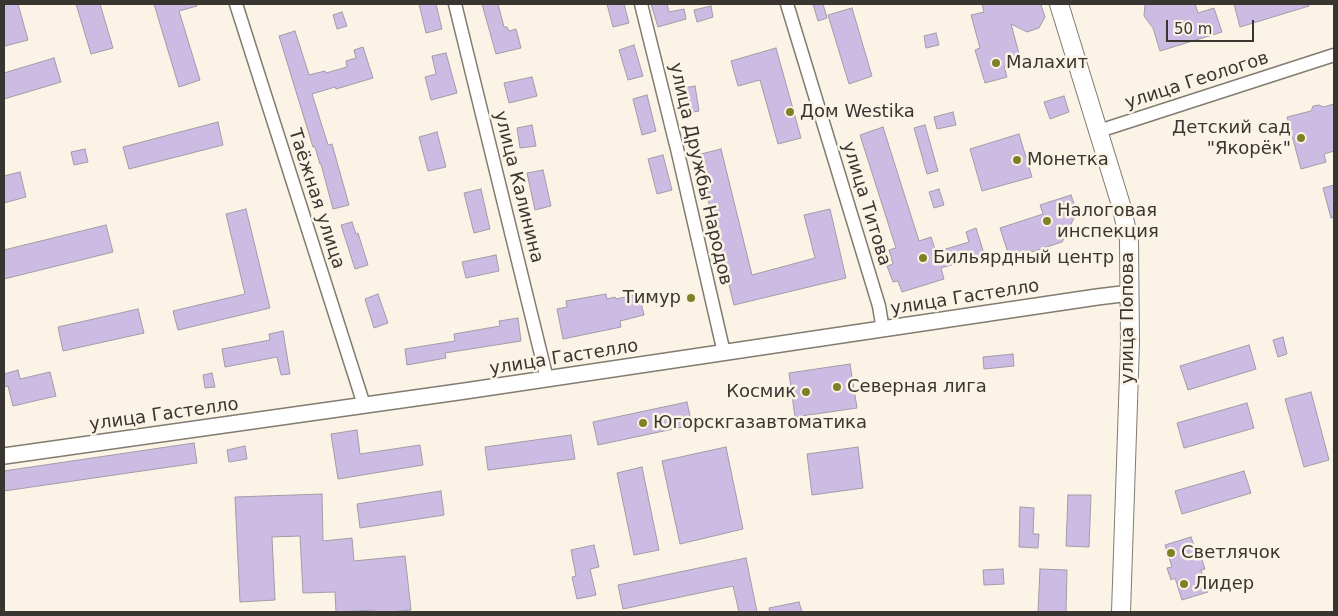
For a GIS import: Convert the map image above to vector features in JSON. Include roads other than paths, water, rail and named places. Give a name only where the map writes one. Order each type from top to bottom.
[{"type":"main road","name":"улица Попова","points":[[1059,4],[1099,131],[1126,223],[1129,240],[1130,293],[1121,612]]},
{"type":"street","name":"Таёжная улица","points":[[236,4],[364,405]]},
{"type":"street","name":"улица Калинина","points":[[455,4],[547,379]]},
{"type":"street","name":"улица Дружбы Народов","points":[[641,4],[678,153],[724,353]]},
{"type":"street","name":"улица Титова","points":[[787,4],[879,306],[882,330]]},
{"type":"street","name":"улица Геологов","points":[[1099,131],[1334,55]]},
{"type":"street","name":"улица Гастелло","points":[[4,456],[547,379],[1130,293]]},
{"type":"place","name":"Малахит","points":[[996,63]]},
{"type":"place","name":"Дом Westika","points":[[790,112]]},
{"type":"place","name":"Детский сад \"Якорёк\"","points":[[1301,138]]},
{"type":"place","name":"Монетка","points":[[1017,160]]},
{"type":"place","name":"Налоговая инспекция","points":[[1047,221]]},
{"type":"place","name":"Бильярдный центр","points":[[923,258]]},
{"type":"place","name":"Тимур","points":[[691,298]]},
{"type":"place","name":"Северная лига","points":[[837,387]]},
{"type":"place","name":"Космик","points":[[806,392]]},
{"type":"place","name":"Югорскгазавтоматика","points":[[643,423]]},
{"type":"place","name":"Светлячок","points":[[1171,553]]},
{"type":"place","name":"Лидер","points":[[1184,584]]}]
